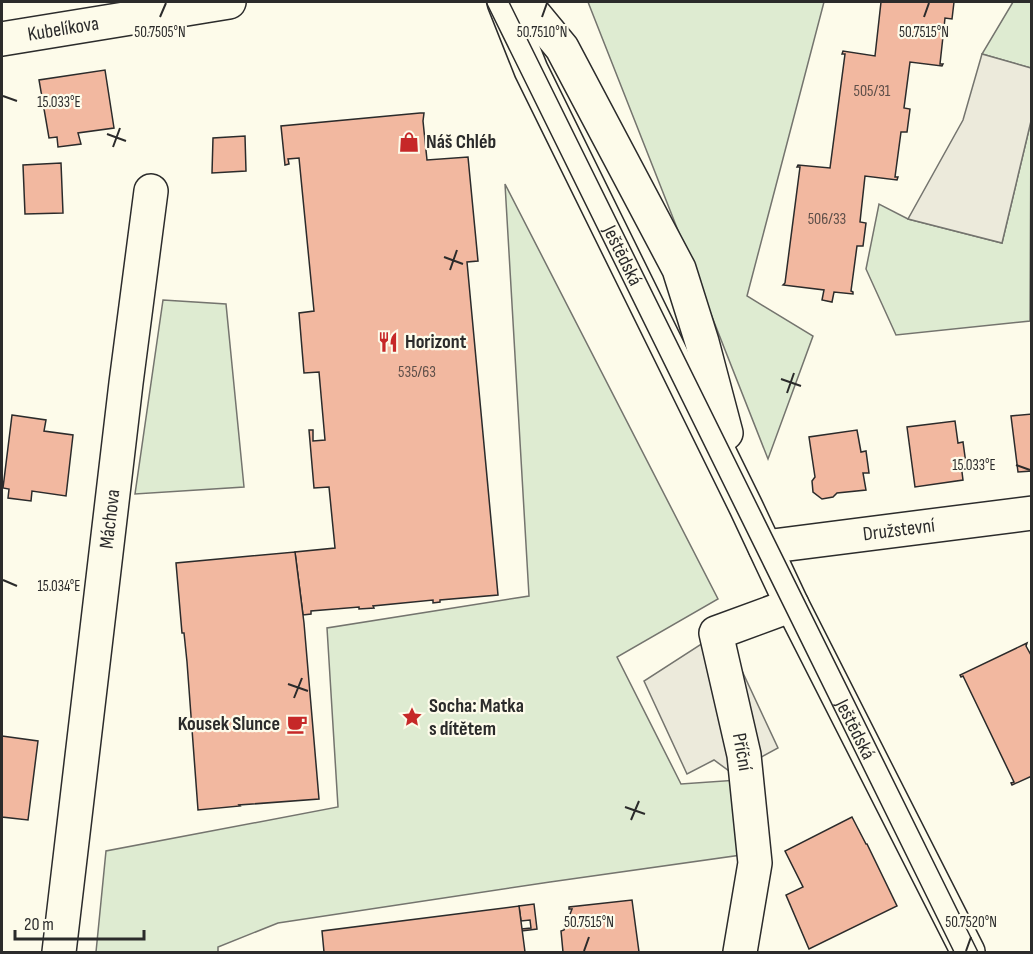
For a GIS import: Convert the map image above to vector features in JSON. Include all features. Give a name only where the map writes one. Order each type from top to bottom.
[{"type":"street","name":"Kubelíkova","points":[[2,39],[229,2]]},
{"type":"street","name":"Ještědská","points":[[504,2],[531,70],[792,605],[968,952]]},
{"type":"street","name":"Ještědská","points":[[525,2],[562,48],[678,269],[702,342],[746,507]]},
{"type":"street","name":"Máchova","points":[[59,952],[151,191]]},
{"type":"street","name":"Družstevní","points":[[765,547],[1032,513]]},
{"type":"street","name":"Příční","points":[[740,952],[755,863],[744,755],[716,633],[792,605]]},
{"type":"green space","points":[[588,2],[824,2],[747,296],[813,336],[768,459]]},
{"type":"green space","points":[[1013,2],[1031,2],[1031,68],[982,54]]},
{"type":"green space","points":[[1031,121],[1030,321],[896,335],[866,269],[879,204],[908,219],[1002,243]]},
{"type":"green space","points":[[505,184],[718,599],[617,657],[681,784],[738,780],[741,855],[278,923],[218,947],[218,952],[96,952],[106,851],[338,807],[327,628],[529,596]]},
{"type":"green space","points":[[163,300],[226,304],[244,487],[135,494]]},
{"type":"shaded area","points":[[982,54],[1031,68],[1031,121],[1002,243],[908,219],[963,120]]},
{"type":"shaded area","points":[[723,630],[778,748],[732,773],[714,760],[687,774],[644,681]]},
{"type":"building","points":[[881,2],[954,2],[952,19],[945,18],[940,64],[943,64],[942,66],[910,62],[904,108],[910,109],[907,132],[901,132],[895,177],[898,177],[897,180],[865,176],[860,222],[866,223],[863,246],[857,246],[851,291],[853,294],[834,292],[832,302],[822,300],[824,290],[783,285],[800,167],[797,167],[798,165],[830,168],[845,54],[842,54],[843,51],[875,56]]},
{"type":"building","points":[[105,70],[114,128],[78,133],[81,144],[58,147],[57,137],[49,138],[39,80]]},
{"type":"building","name":"Horizont","points":[[424,113],[427,160],[468,157],[478,261],[467,262],[498,595],[440,600],[440,602],[433,603],[433,600],[373,606],[374,608],[311,611],[311,614],[303,615],[295,552],[335,548],[329,487],[314,488],[309,430],[313,430],[313,441],[325,440],[319,372],[304,373],[299,313],[314,311],[299,158],[288,159],[289,164],[285,165],[281,126]]},
{"type":"building","points":[[245,136],[246,171],[212,173],[213,138]]},
{"type":"building","points":[[61,163],[63,213],[25,214],[23,165]]},
{"type":"building","points":[[1032,414],[1032,471],[1018,472],[1011,416]]},
{"type":"building","points":[[12,415],[46,420],[44,431],[73,435],[66,496],[32,491],[31,501],[8,498],[9,489],[3,488]]},
{"type":"building","points":[[955,421],[958,443],[963,442],[966,464],[961,464],[963,480],[915,487],[907,427]]},
{"type":"building","points":[[857,430],[861,452],[866,451],[869,473],[863,473],[866,490],[837,493],[833,497],[822,499],[813,492],[812,481],[815,477],[809,437]]},
{"type":"building","points":[[295,552],[304,623],[319,799],[198,810],[187,662],[176,563]]},
{"type":"building","points":[[1027,643],[1026,646],[1032,657],[1032,776],[1012,785],[1011,783],[1014,782],[963,676],[960,675]]},
{"type":"building","points":[[2,736],[38,741],[28,820],[2,817]]},
{"type":"building","points":[[852,817],[897,906],[809,949],[786,895],[803,887],[785,851]]},
{"type":"building","points":[[632,900],[639,952],[563,952],[561,931],[564,930],[572,909],[569,907]]},
{"type":"building","points":[[534,904],[537,929],[522,931],[522,929],[531,928],[530,920],[521,921],[519,906]]},
{"type":"building","points":[[519,906],[525,952],[324,952],[322,931]]},
{"type":"tram line","points":[[486,2],[954,952]]},
{"type":"tram line","points":[[509,2],[978,952]]},
{"type":"place","name":"Náš Chléb","points":[[409,142]]},
{"type":"place","name":"Horizont","points":[[388,342]]},
{"type":"place","name":"Socha: Matka s dítětem","points":[[412,717]]},
{"type":"place","name":"Kousek Slunce","points":[[297,724]]}]
